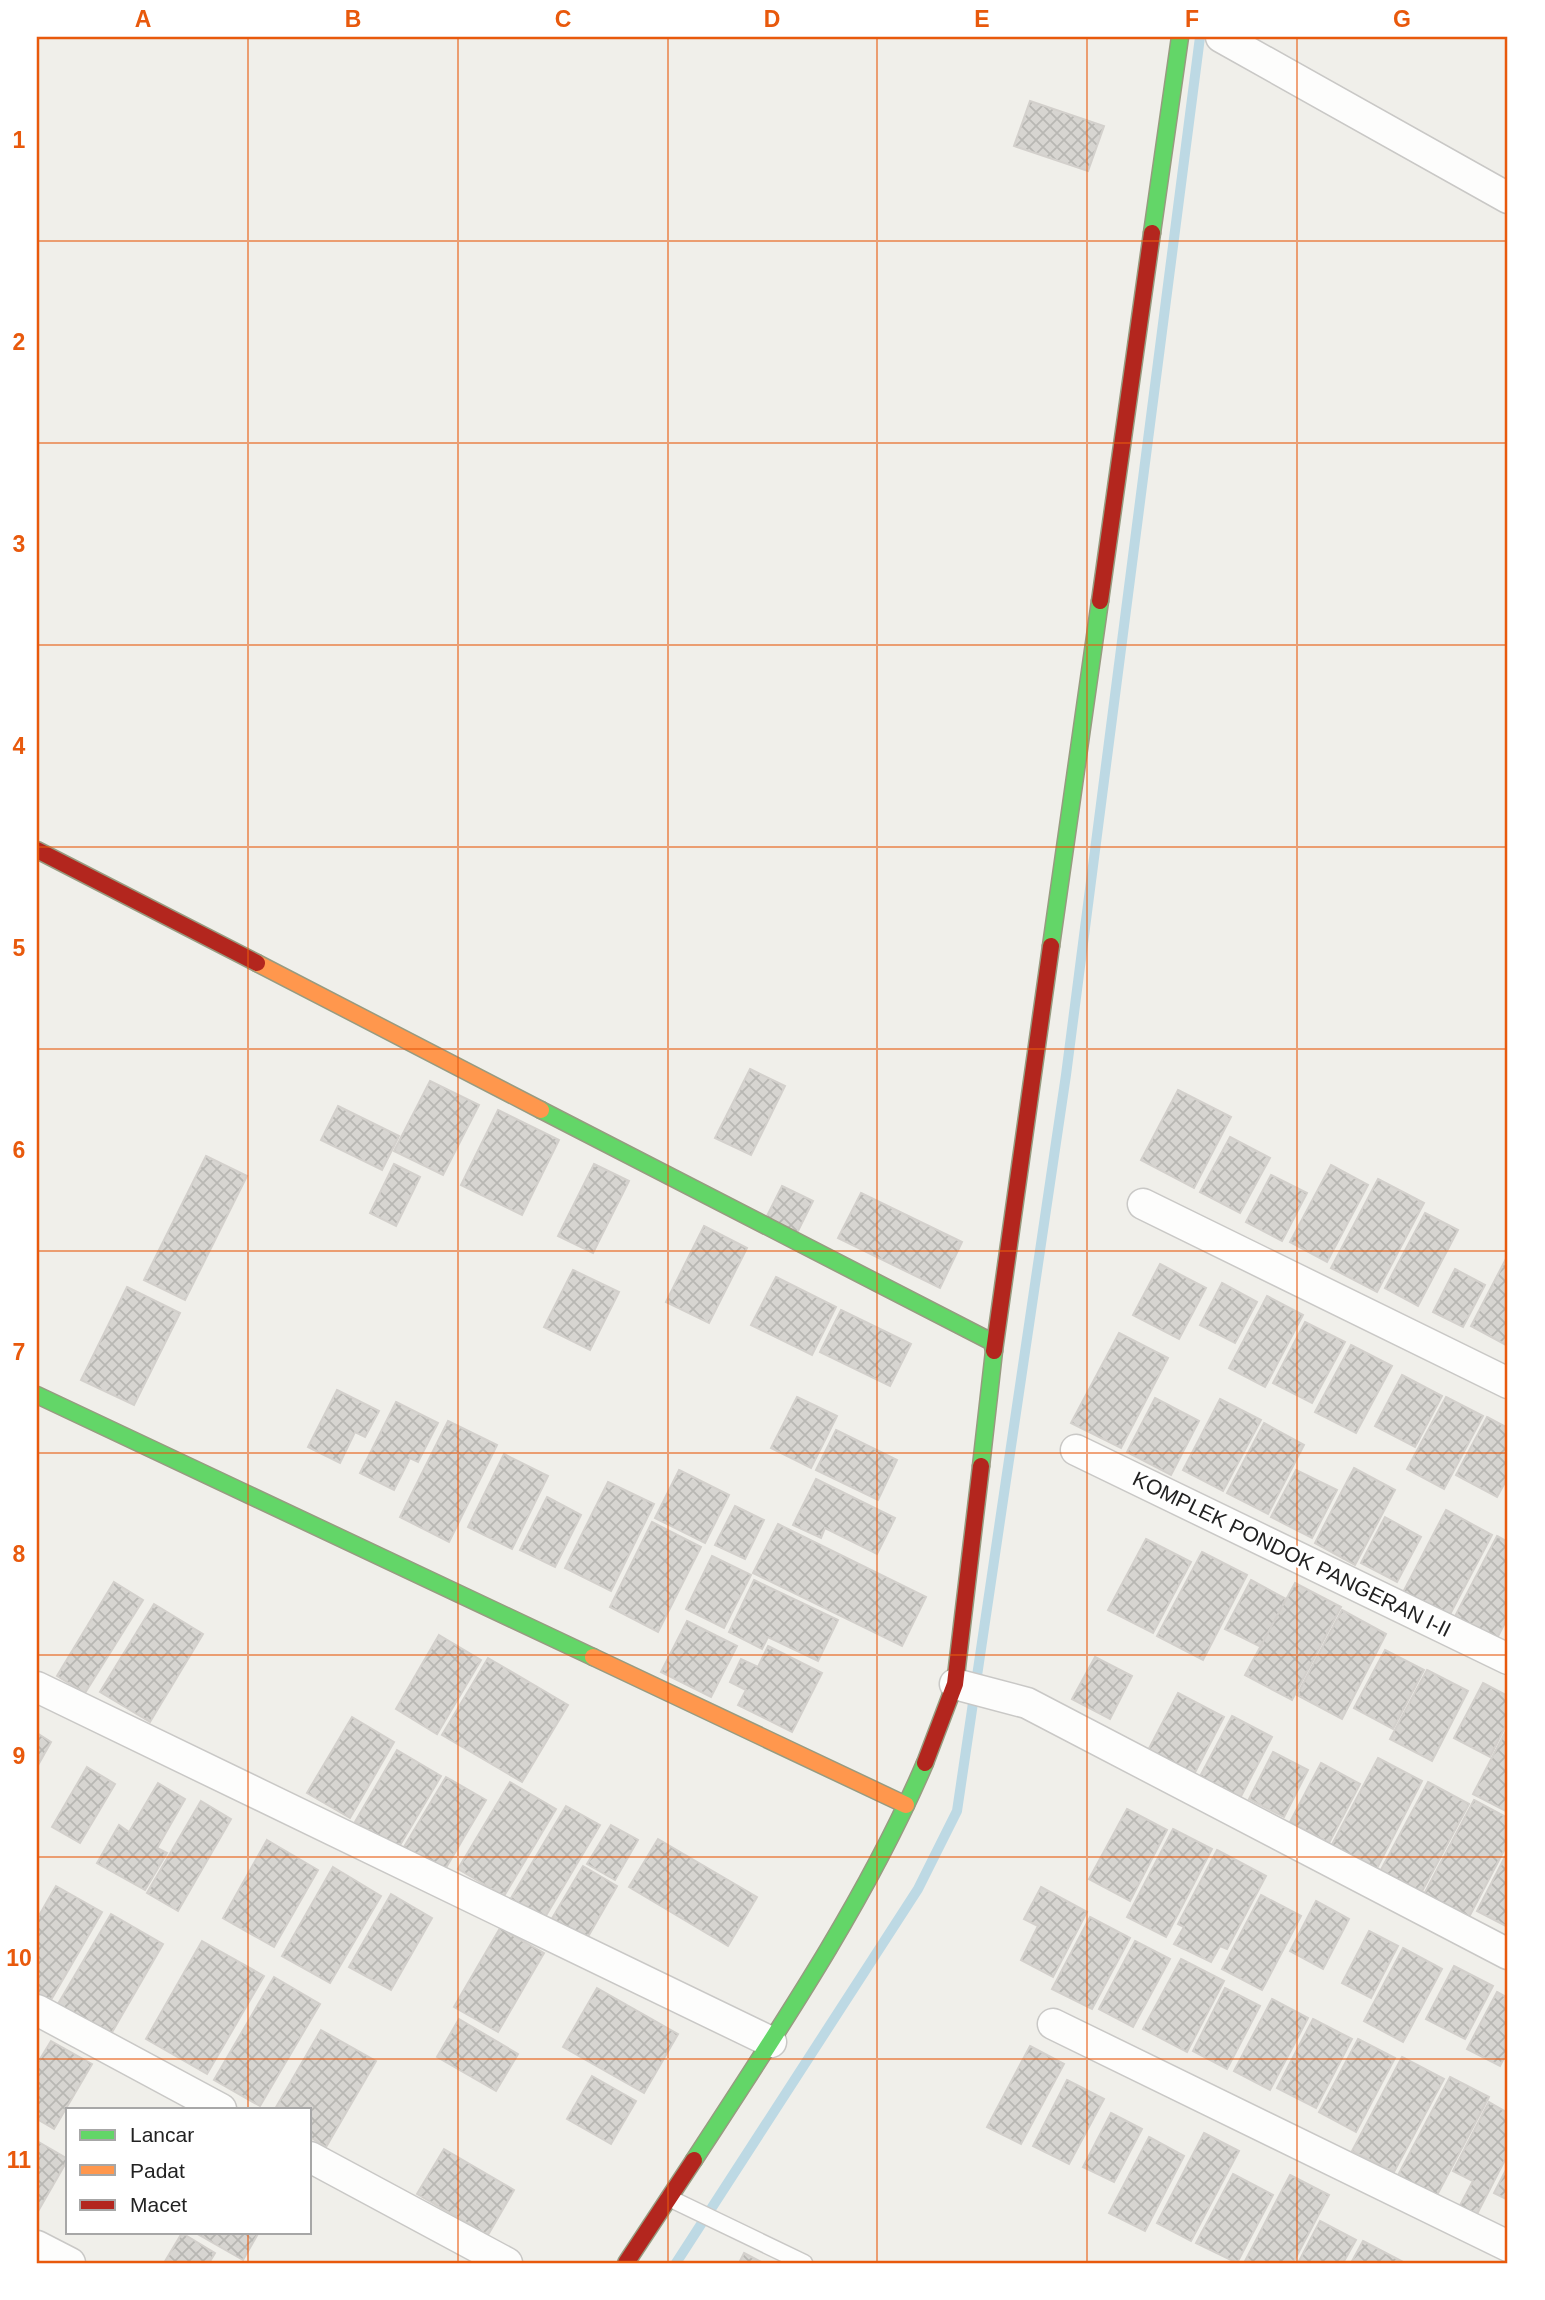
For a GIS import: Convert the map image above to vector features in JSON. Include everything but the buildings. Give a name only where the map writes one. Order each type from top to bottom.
[{"type":"street","points":[[626,2263],[676,2201],[771,2042],[906,1805],[961,1685],[994,1351],[1180,37]]},
{"type":"street","points":[[1222,37],[1508,198]]},
{"type":"street","points":[[37,850],[985,1336],[992,1342],[994,1351]]},
{"type":"street","points":[[1143,1204],[1508,1383]]},
{"type":"street","points":[[37,1395],[906,1805]]},
{"type":"street","name":"KOMPLEK PONDOK PANGERAN I-II","points":[[1076,1450],[1508,1659]]},
{"type":"street","points":[[961,1685],[1027,1703],[1508,1954]]},
{"type":"street","points":[[37,1686],[771,2042]]},
{"type":"street","points":[[37,2010],[219,2108]]},
{"type":"street","points":[[1053,2024],[1508,2246]]},
{"type":"street","points":[[312,2158],[507,2263]]},
{"type":"street","points":[[37,2246],[70,2263]]},
{"type":"lane","points":[[676,2201],[804,2263]]},
{"type":"waterway","points":[[676,2263],[918,1889],[957,1811],[1066,1075],[1200,37]]},
{"type":"traffic: fast","points":[[1152,233],[1180,37]]},
{"type":"traffic: fast","points":[[1051,946],[1100,601]]},
{"type":"traffic: fast","points":[[541,1110],[992,1342],[994,1351],[981,1466]]},
{"type":"traffic: fast","points":[[37,1395],[593,1657]]},
{"type":"traffic: fast","points":[[694,2160],[788,2015],[848,1916],[876,1866],[925,1763]]},
{"type":"traffic: slow","points":[[257,963],[541,1110]]},
{"type":"traffic: slow","points":[[593,1657],[906,1805]]},
{"type":"traffic: jam","points":[[1100,601],[1152,233]]},
{"type":"traffic: jam","points":[[37,850],[257,963]]},
{"type":"traffic: jam","points":[[994,1351],[1051,946]]},
{"type":"traffic: jam","points":[[925,1763],[955,1684],[981,1466]]},
{"type":"traffic: jam","points":[[626,2263],[694,2160]]}]
